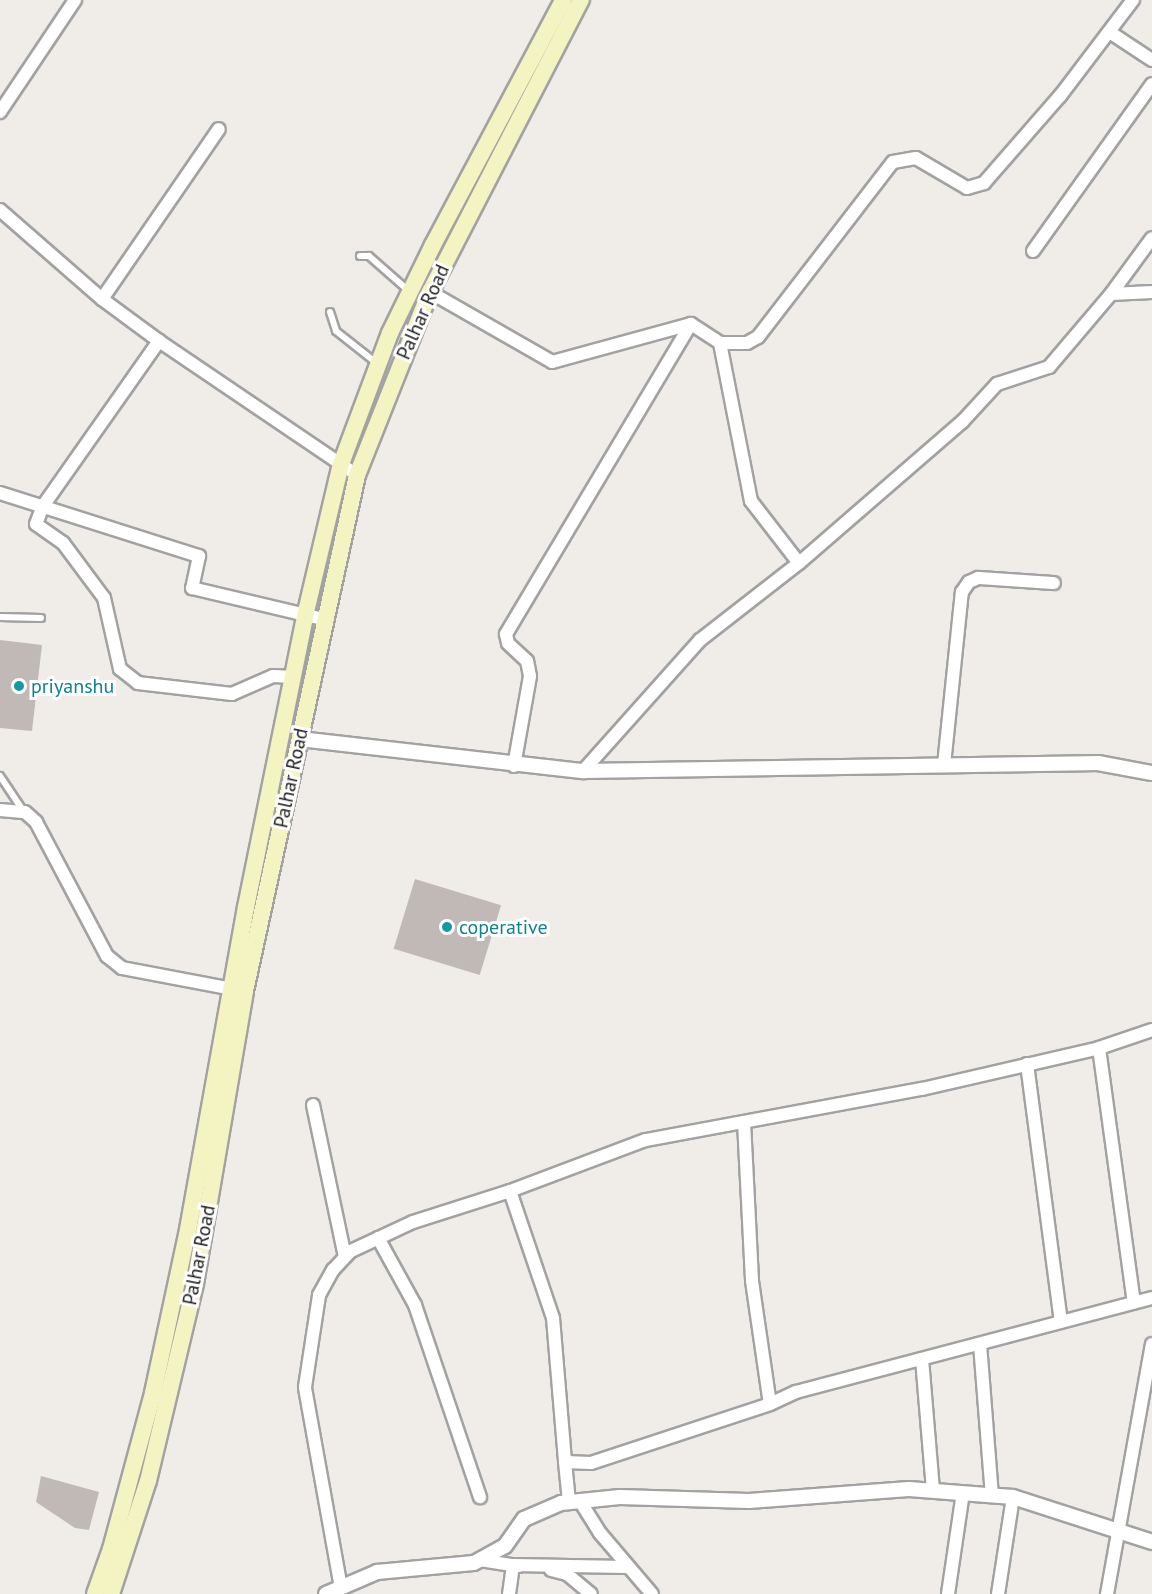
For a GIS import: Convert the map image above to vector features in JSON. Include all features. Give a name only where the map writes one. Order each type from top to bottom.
[{"type":"main road","name":"Palhar Road","points":[[111,1594],[148,1481],[195,1284],[238,990],[293,677],[341,464],[379,364],[410,292],[563,0]]},
{"type":"main road","name":"Palhar Road","points":[[95,1594],[111,1549],[153,1393],[238,990],[300,739],[322,619],[357,475],[430,292],[581,0]]},
{"type":"street","points":[[1,107],[75,0]]},
{"type":"street","points":[[430,292],[552,362],[691,324],[720,343],[747,343],[758,337],[893,162],[916,158],[967,188],[984,183],[1111,33],[1133,0]]},
{"type":"street","points":[[1111,33],[1152,60]]},
{"type":"street","points":[[1033,250],[1152,84]]},
{"type":"street","points":[[102,299],[219,129]]},
{"type":"street","points":[[0,210],[102,299],[159,341],[357,475]]},
{"type":"street","points":[[584,771],[700,640],[799,563],[962,422],[997,384],[1049,367],[1111,294],[1152,238]]},
{"type":"street","points":[[1111,294],[1152,292]]},
{"type":"street","points":[[514,766],[530,676],[527,661],[508,643],[506,634],[691,324]]},
{"type":"street","points":[[159,341],[43,506],[36,524],[63,543],[104,598],[120,669],[138,682],[232,694],[273,676],[293,677]]},
{"type":"street","points":[[720,343],[751,501],[799,563]]},
{"type":"street","points":[[0,493],[199,556],[192,588],[322,619]]},
{"type":"street","points":[[944,765],[962,592],[969,582],[978,578],[1054,583]]},
{"type":"street","points":[[300,739],[514,766],[584,771],[1098,763],[1152,773]]},
{"type":"street","points":[[0,810],[25,812],[36,822],[106,956],[122,969],[238,990]]},
{"type":"street","points":[[341,1588],[305,1387],[319,1295],[345,1257],[413,1222],[510,1191],[646,1140],[922,1089],[1099,1048],[1152,1030]]},
{"type":"street","points":[[1099,1048],[1134,1303]]},
{"type":"street","points":[[1027,1064],[1061,1322]]},
{"type":"street","points":[[313,1105],[345,1257]]},
{"type":"street","points":[[744,1122],[752,1281],[770,1404]]},
{"type":"street","points":[[510,1191],[553,1318],[565,1462],[574,1501],[627,1567],[652,1594]]},
{"type":"street","points":[[378,1238],[415,1305],[480,1497]]},
{"type":"street","points":[[565,1462],[591,1463],[770,1404],[796,1392],[1152,1298]]},
{"type":"street","points":[[980,1344],[992,1495]]},
{"type":"street","points":[[1107,1594],[1152,1344]]},
{"type":"street","points":[[922,1359],[933,1490]]},
{"type":"street","points":[[480,1560],[505,1546],[524,1519],[574,1501],[620,1497],[749,1501],[909,1488],[1013,1497],[1118,1529],[1152,1542]]},
{"type":"street","points":[[948,1594],[963,1493]]},
{"type":"street","points":[[998,1594],[1013,1497]]},
{"type":"street","points":[[326,1594],[377,1572],[480,1560],[567,1574],[591,1594]]},
{"type":"street","points":[[513,1565],[627,1567]]},
{"type":"street","points":[[509,1594],[513,1565]]},
{"type":"lane","points":[[360,256],[369,256],[410,292]]},
{"type":"lane","points":[[330,312],[336,331],[379,364]]},
{"type":"lane","points":[[0,617],[41,618]]},
{"type":"lane","points":[[0,776],[25,812]]},
{"type":"building","name":"priyanshu","points":[[0,640],[42,645],[32,731],[0,728]]},
{"type":"building","name":"coperative","points":[[415,879],[501,905],[480,975],[394,949]]},
{"type":"building","points":[[41,1476],[99,1492],[89,1530],[75,1528],[36,1502]]},
{"type":"place","name":"priyanshu","points":[[19,686]]},
{"type":"place","name":"coperative","points":[[447,927]]}]
